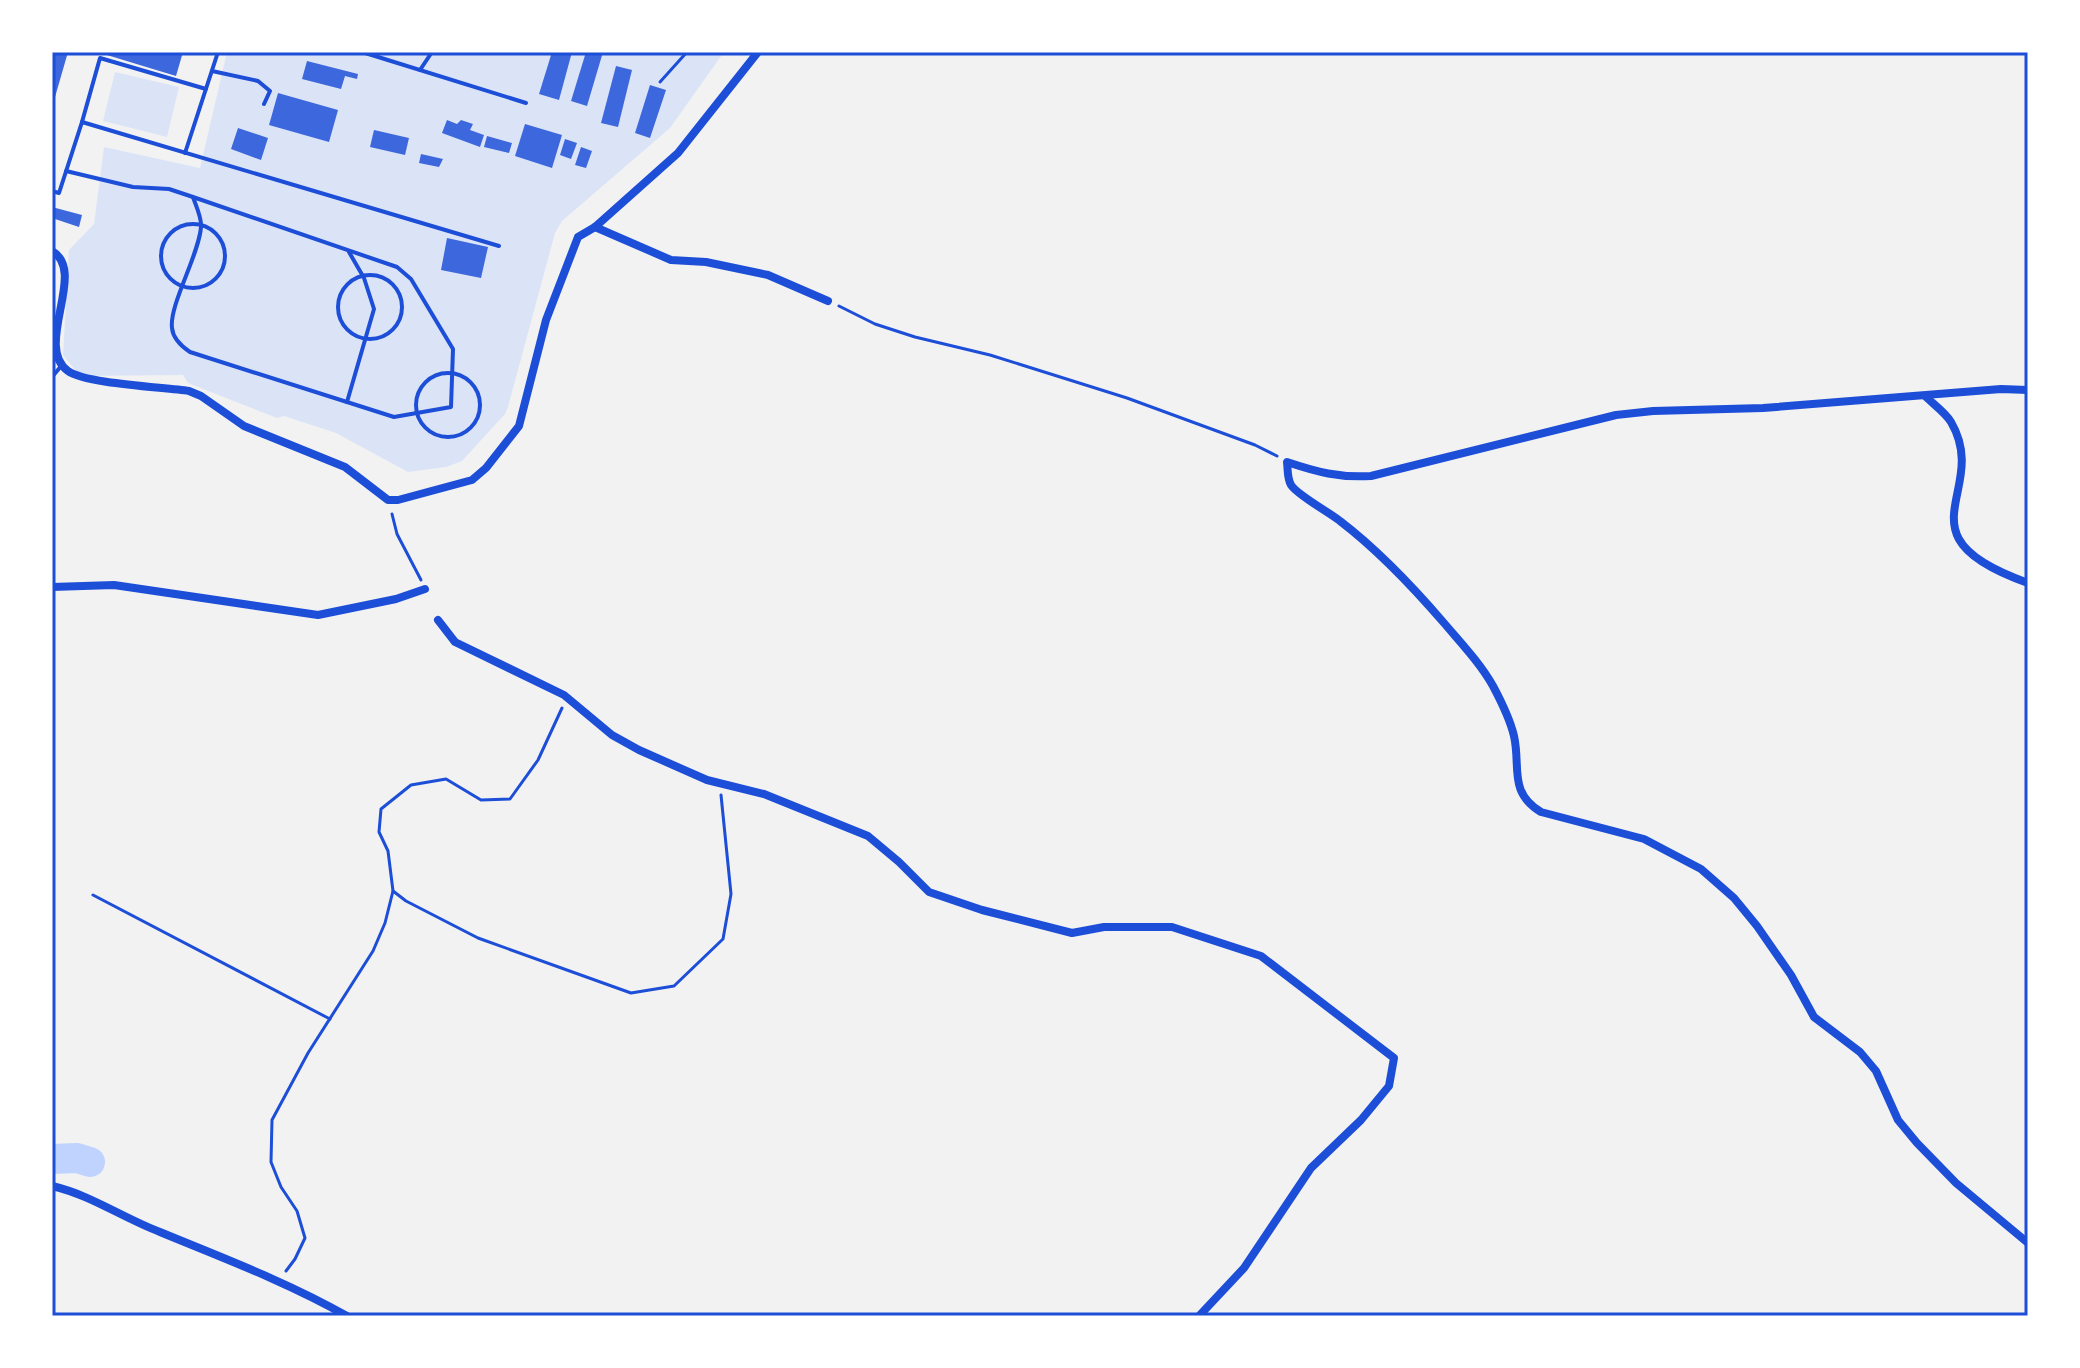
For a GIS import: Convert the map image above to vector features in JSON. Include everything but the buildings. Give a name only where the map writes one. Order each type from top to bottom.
[{"type":"street","points":[[52,251],[58,254],[66,275],[56,341],[62,365],[68,372],[86,379],[189,391],[244,426],[345,467],[388,500],[472,480],[486,468],[519,426],[546,320],[578,237],[595,227],[678,153],[758,52]]},
{"type":"street","points":[[595,227],[671,260],[706,262],[768,275],[828,301]]},
{"type":"street","points":[[2028,390],[1616,415],[1371,476],[1322,474],[1287,462],[1288,477],[1298,493],[1312,500],[1367,544],[1474,658],[1492,685],[1506,716],[1514,738],[1520,791],[1529,805],[1541,812],[1611,829],[1657,845],[1701,869],[1734,898],[1757,926],[1791,975],[1814,1017],[1860,1052],[1876,1071],[1898,1120],[1917,1143],[1956,1183],[2028,1243]]},
{"type":"street","points":[[1925,396],[1949,420],[1960,450],[1960,471],[1953,507],[1958,538],[1986,566],[2028,583]]},
{"type":"street","points":[[52,587],[114,585],[318,615],[396,599],[425,589]]},
{"type":"street","points":[[438,620],[455,642],[567,698],[612,735],[639,750],[720,784],[764,794],[868,836],[929,892],[982,910],[1072,933],[1104,927],[1172,927],[1261,956],[1394,1058],[1389,1086],[1361,1120],[1311,1168],[1244,1268],[1199,1316]]},
{"type":"street","points":[[52,1186],[91,1199],[159,1232],[278,1281],[347,1316]]},
{"type":"lane","points":[[185,153],[218,52]]},
{"type":"lane","points":[[362,52],[526,103]]},
{"type":"lane","points":[[420,70],[432,52]]},
{"type":"lane","points":[[52,191],[59,193],[100,58],[206,89]]},
{"type":"lane","points":[[212,71],[258,81],[270,91],[264,104]]},
{"type":"lane","points":[[82,122],[499,246]]},
{"type":"lane","points":[[66,171],[133,187],[169,189],[193,197],[348,250],[397,267],[411,279],[453,349],[451,407],[394,417],[190,352],[180,345],[172,327],[173,315],[202,225],[193,197]]},
{"type":"lane","points":[[185,225],[202,225],[216,233],[225,248],[225,265],[216,280],[202,288],[184,286],[170,279],[162,265],[162,248],[170,233],[185,225]]},
{"type":"lane","points":[[347,402],[374,309],[363,275],[348,250]]},
{"type":"lane","points":[[363,275],[378,276],[393,284],[402,299],[402,316],[393,330],[379,339],[366,339],[347,330],[339,316],[338,299],[347,284],[363,275]]},
{"type":"lane","points":[[52,377],[62,365]]},
{"type":"lane","points":[[454,373],[467,378],[478,392],[481,408],[475,424],[461,434],[445,437],[429,431],[418,413],[416,401],[422,385],[435,375],[454,373]]},
{"type":"path","points":[[660,82],[687,52]]},
{"type":"path","points":[[828,301],[875,324],[915,337],[990,355],[1127,398],[1255,445],[1287,462]]},
{"type":"path","points":[[388,500],[397,534],[425,589]]},
{"type":"path","points":[[278,1281],[295,1259],[305,1238],[297,1211],[281,1187],[271,1162],[272,1120],[373,951],[385,923],[393,891],[388,851],[379,832],[381,809],[411,785],[446,779],[481,800],[510,799],[538,760],[567,698]]},
{"type":"path","points":[[393,891],[406,901],[478,938],[631,993],[674,986],[723,939],[731,894],[720,784]]},
{"type":"path","points":[[93,895],[330,1019]]},
{"type":"shaded area","points":[[227,52],[724,52],[670,128],[562,221],[555,233],[505,414],[462,461],[446,467],[408,472],[336,433],[284,416],[277,418],[188,383],[183,375],[80,376],[63,355],[69,250],[94,224],[104,147],[200,168]]},
{"type":"shaded area","points":[[115,72],[179,87],[167,137],[103,121]]},
{"type":"waterway","points":[[52,1159],[77,1158],[90,1162]]}]
